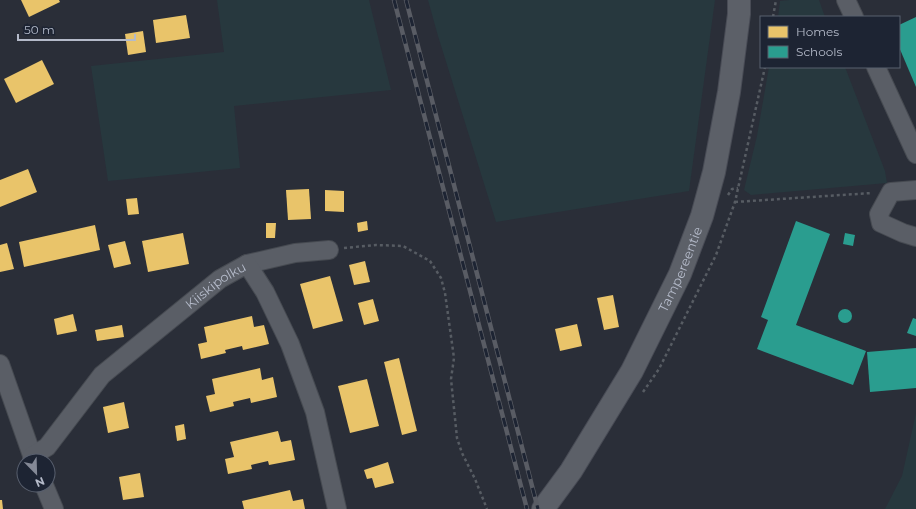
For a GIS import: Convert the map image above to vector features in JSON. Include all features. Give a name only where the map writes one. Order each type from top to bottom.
[{"type":"main road","name":"Tampereentie","points":[[542,509],[570,471],[632,371],[680,274],[702,216],[714,172],[728,92],[739,14],[739,0]]},
{"type":"street","points":[[846,0],[854,16]]},
{"type":"street","points":[[876,68],[916,154]]},
{"type":"street","points":[[916,190],[891,192],[879,214],[881,223],[916,237]]},
{"type":"street","points":[[247,264],[295,252],[330,250]]},
{"type":"street","name":"Kiiskipolku","points":[[39,453],[47,447],[102,375],[220,279],[247,264],[265,292],[290,344],[315,412],[338,509]]},
{"type":"street","points":[[0,364],[31,453]]},
{"type":"street","points":[[47,493],[54,509]]},
{"type":"path","points":[[773,16],[776,0]]},
{"type":"path","points":[[735,202],[891,192]]},
{"type":"path","points":[[330,250],[376,245],[403,246],[430,261],[441,278],[445,293],[454,358],[451,379],[458,438],[462,453],[475,479],[487,509]]},
{"type":"shaded area","points":[[217,0],[369,0],[391,90],[234,106],[240,168],[108,181],[91,66],[224,52]]},
{"type":"shaded area","points":[[428,0],[715,0],[689,191],[496,222]]},
{"type":"shaded area","points":[[819,0],[825,16],[778,16],[780,1]]},
{"type":"shaded area","points":[[769,68],[845,68],[885,171],[887,183],[751,195],[744,190],[757,136]]},
{"type":"shaded area","points":[[916,413],[916,509],[885,509],[902,476]]},
{"type":"building: Homes","points":[[21,0],[59,0],[60,2],[29,17]]},
{"type":"building: Homes","points":[[186,15],[190,38],[156,43],[153,20]]},
{"type":"building: Homes","points":[[143,31],[146,52],[128,55],[125,34]]},
{"type":"building: Homes","points":[[42,60],[54,84],[16,103],[4,79]]},
{"type":"building: Homes","points":[[28,169],[37,192],[0,207],[0,180]]},
{"type":"building: Homes","points":[[309,189],[311,219],[288,220],[286,190]]},
{"type":"building: Homes","points":[[325,190],[344,191],[344,212],[325,211]]},
{"type":"building: Homes","points":[[137,198],[139,214],[128,215],[126,199]]},
{"type":"building: Homes","points":[[367,221],[368,230],[358,232],[357,223]]},
{"type":"building: Homes","points":[[266,223],[276,223],[275,238],[266,238]]},
{"type":"building: Homes","points":[[95,225],[100,250],[24,267],[19,242]]},
{"type":"building: Homes","points":[[183,233],[189,264],[148,272],[142,241]]},
{"type":"building: Homes","points":[[125,241],[131,264],[114,268],[108,245]]},
{"type":"building: Homes","points":[[7,243],[14,269],[0,272],[0,245]]},
{"type":"building: Homes","points":[[365,261],[370,282],[354,285],[349,265]]},
{"type":"building: Homes","points":[[330,276],[343,321],[313,329],[300,284]]},
{"type":"building: Homes","points":[[613,295],[619,327],[604,330],[597,298]]},
{"type":"building: Homes","points":[[373,299],[379,321],[364,325],[358,303]]},
{"type":"building: Homes","points":[[73,314],[77,331],[57,335],[54,319]]},
{"type":"building: Homes","points":[[252,316],[254,327],[264,325],[269,344],[243,350],[242,346],[225,350],[226,353],[201,359],[198,344],[207,342],[204,327]]},
{"type":"building: Homes","points":[[577,324],[582,346],[560,351],[555,329]]},
{"type":"building: Homes","points":[[122,325],[124,337],[97,341],[95,330]]},
{"type":"building: Homes","points":[[399,358],[417,431],[402,435],[384,362]]},
{"type":"building: Homes","points":[[260,368],[262,380],[273,377],[277,397],[251,403],[250,398],[233,402],[234,406],[210,412],[206,396],[215,394],[212,379]]},
{"type":"building: Homes","points":[[367,379],[379,426],[350,433],[338,386]]},
{"type":"building: Homes","points":[[124,402],[129,428],[108,433],[103,407]]},
{"type":"building: Homes","points":[[184,424],[186,439],[177,441],[175,426]]},
{"type":"building: Homes","points":[[278,431],[281,442],[291,440],[295,460],[269,465],[268,461],[251,465],[252,469],[228,474],[225,459],[234,457],[230,442]]},
{"type":"building: Homes","points":[[388,462],[394,483],[375,488],[372,478],[367,479],[364,470]]},
{"type":"building: Homes","points":[[140,473],[144,497],[123,500],[119,477]]},
{"type":"building: Homes","points":[[290,490],[293,501],[303,499],[305,509],[244,509],[242,501]]},
{"type":"building: Homes","points":[[0,500],[2,500],[3,509],[0,509]]},
{"type":"building: Schools","points":[[916,17],[916,87],[900,49],[900,25]]},
{"type":"building: Schools","points":[[796,221],[830,234],[796,325],[866,351],[853,385],[757,349],[768,320],[761,317]]},
{"type":"building: Schools","points":[[845,233],[855,235],[853,246],[843,244]]},
{"type":"building: Schools","points":[[845,309],[850,311],[852,316],[850,321],[845,323],[840,321],[838,316],[840,311]]},
{"type":"building: Schools","points":[[913,318],[916,319],[916,336],[907,333]]},
{"type":"building: Schools","points":[[916,348],[916,388],[870,392],[867,352]]},
{"type":"railway","points":[[394,0],[527,509]]},
{"type":"railway","points":[[406,0],[538,509]]}]
